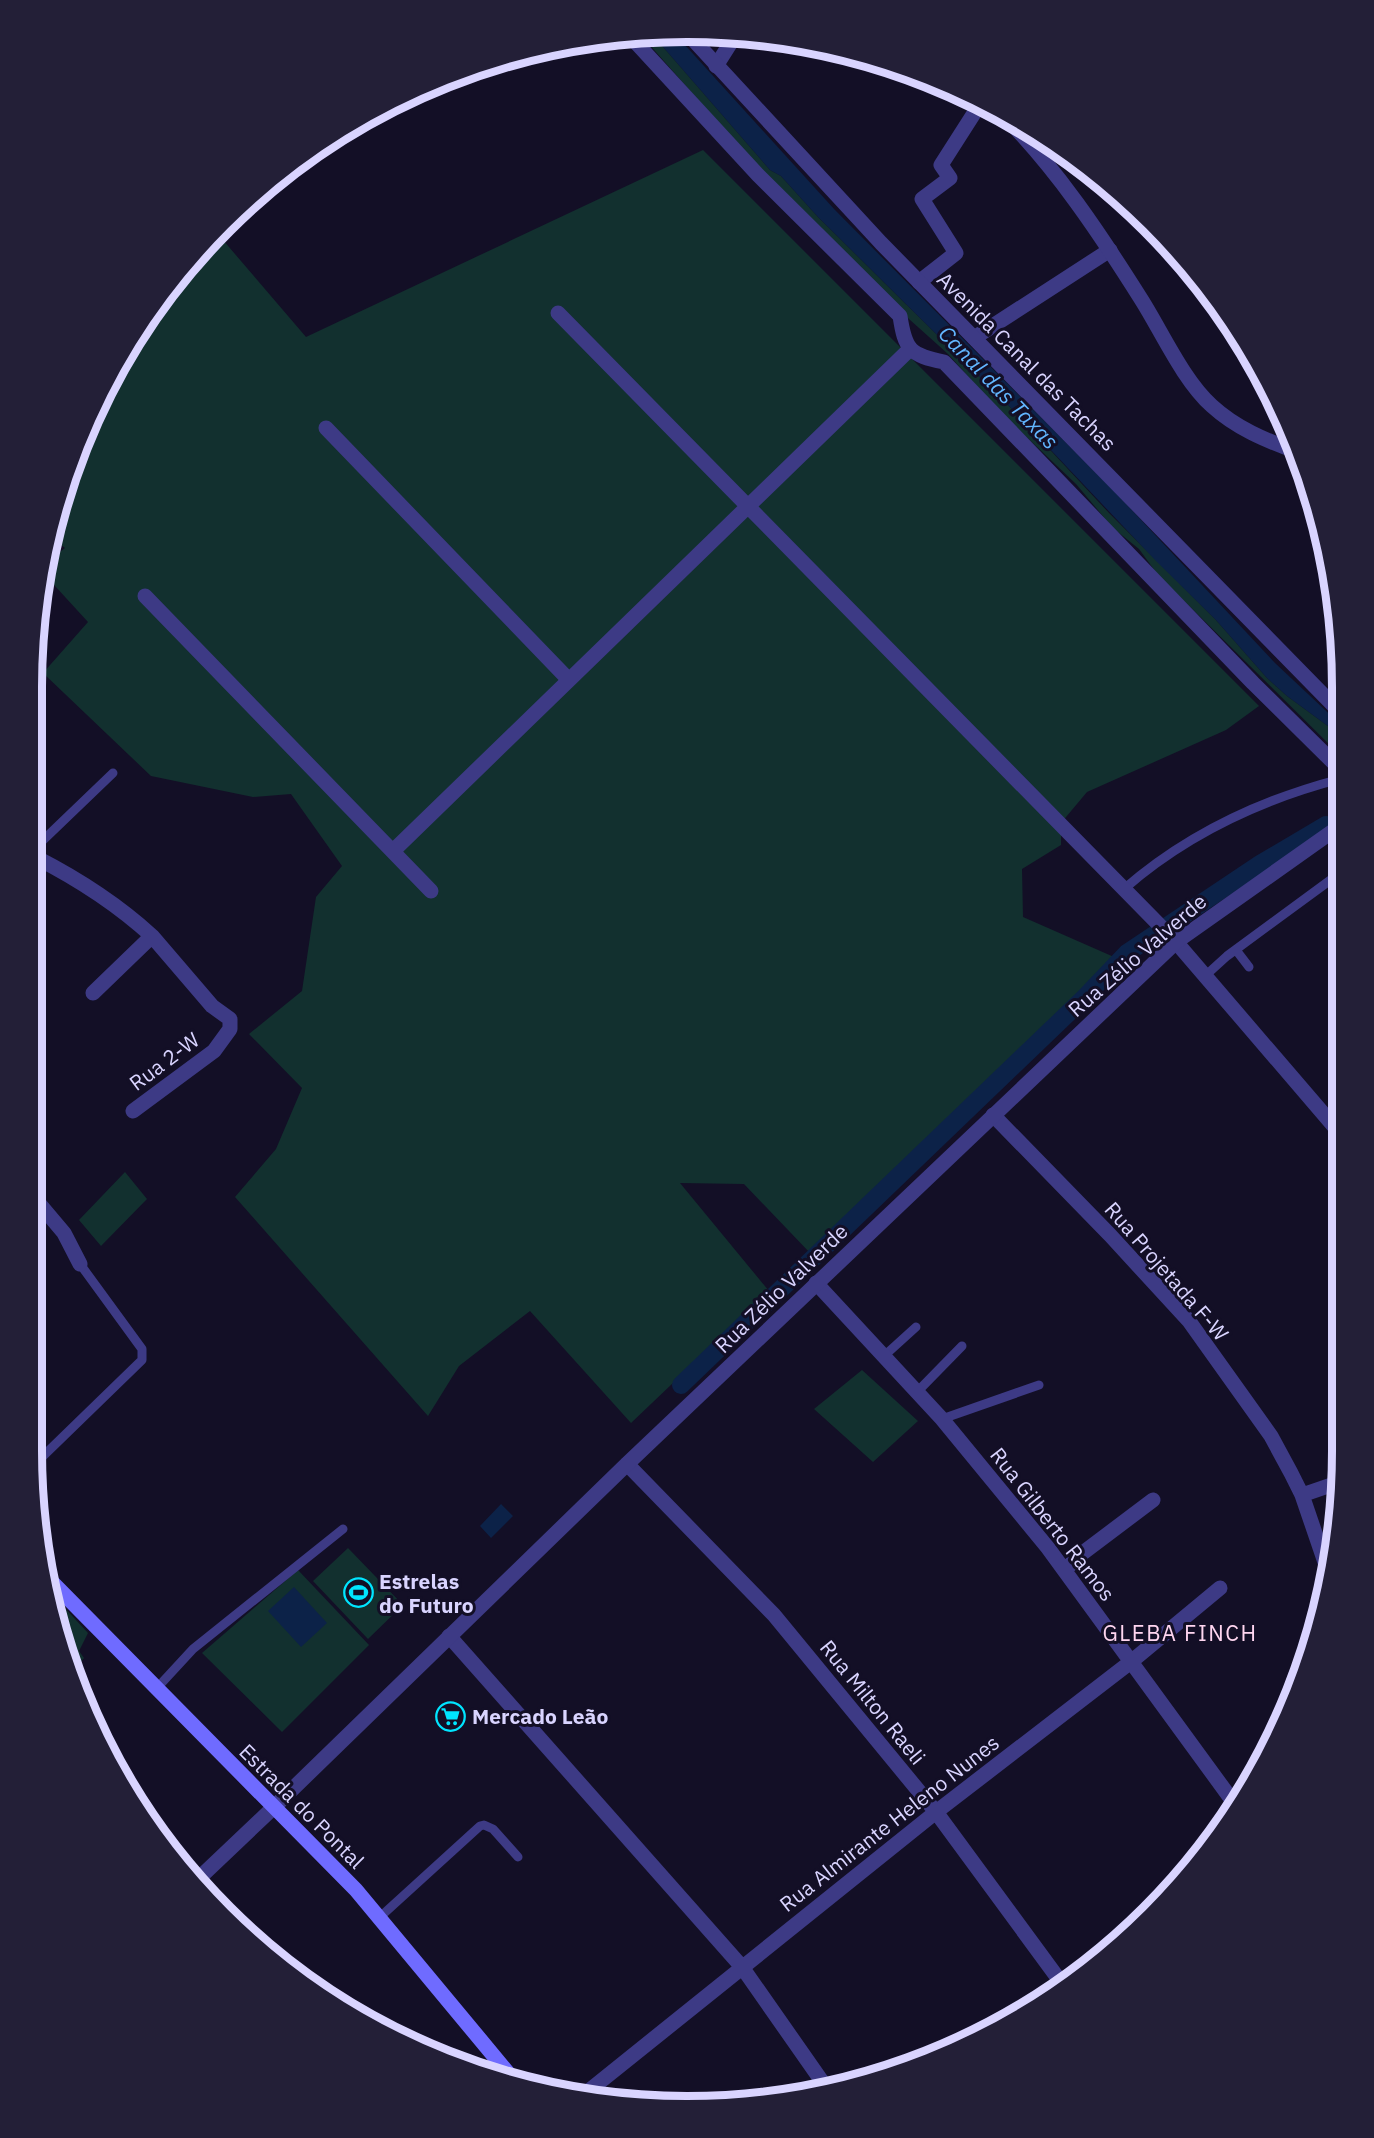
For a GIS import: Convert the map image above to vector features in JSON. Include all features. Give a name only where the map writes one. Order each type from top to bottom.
[{"type":"main road","name":"Estrada do Pontal","points":[[56,1586],[380,1917],[505,2070]]},
{"type":"street","name":"Avenida Canal das Tachas","points":[[695,42],[919,282],[1332,703]]},
{"type":"street","points":[[716,66],[730,43]]},
{"type":"street","points":[[637,44],[758,175],[900,316],[904,342],[910,349],[918,357],[944,362],[1253,683],[1332,761]]},
{"type":"street","points":[[919,282],[956,254],[922,199],[950,178],[941,165],[976,111]]},
{"type":"street","points":[[1021,135],[1048,165],[1110,250],[1178,360],[1209,404],[1254,434],[1286,447]]},
{"type":"street","points":[[974,338],[1110,250]]},
{"type":"street","points":[[558,313],[1176,942],[1332,1124]]},
{"type":"street","points":[[393,851],[910,349]]},
{"type":"street","points":[[326,428],[569,680]]},
{"type":"street","points":[[146,596],[431,891]]},
{"type":"street","name":"Rua Zélio Valverde","points":[[202,1876],[627,1464],[1176,942],[1332,832]]},
{"type":"street","name":"Rua 2-W","points":[[42,861],[79,881],[132,918],[152,936],[212,1006],[230,1019],[230,1029],[214,1051],[133,1111]]},
{"type":"street","points":[[93,993],[152,936]]},
{"type":"street","name":"Rua Projetada F-W","points":[[993,1115],[1110,1235],[1189,1321],[1271,1436],[1302,1495],[1323,1556]]},
{"type":"street","points":[[42,1207],[64,1233],[80,1264]]},
{"type":"street","name":"Rua Gilberto Ramos","points":[[816,1283],[942,1419],[1065,1570],[1230,1798]]},
{"type":"street","name":"Rua Milton Raeli","points":[[627,1464],[774,1614],[936,1812],[1058,1978]]},
{"type":"street","points":[[1302,1495],[1331,1485]]},
{"type":"street","points":[[1065,1570],[1080,1555],[1153,1500]]},
{"type":"street","name":"Rua Almirante Heleno Nunes","points":[[593,2089],[936,1812],[1132,1661],[1220,1588]]},
{"type":"street","points":[[449,1636],[742,1967],[822,2082]]},
{"type":"lane","points":[[42,841],[113,773]]},
{"type":"lane","points":[[1124,889],[1171,851],[1228,818],[1269,800],[1332,782]]},
{"type":"lane","points":[[1205,976],[1236,950],[1332,879]]},
{"type":"lane","points":[[1236,950],[1249,967]]},
{"type":"lane","points":[[42,1457],[142,1359],[142,1350],[80,1264]]},
{"type":"lane","points":[[884,1356],[916,1327]]},
{"type":"lane","points":[[917,1392],[962,1346]]},
{"type":"lane","points":[[942,1419],[1039,1385]]},
{"type":"lane","points":[[157,1688],[193,1649],[343,1528]]},
{"type":"lane","points":[[380,1917],[480,1826],[484,1825],[493,1829],[518,1857]]},
{"type":"green space","points":[[648,43],[659,43],[770,170],[781,176],[818,217],[1013,410],[1109,513],[1216,620],[1267,678],[1287,696],[1332,729],[1332,747],[1158,575],[1139,549],[1113,528],[1076,484],[999,411],[948,354],[909,319],[762,172]]},
{"type":"green space","points":[[703,150],[1259,706],[1226,730],[1087,792],[1061,823],[1061,845],[1022,869],[1023,917],[1114,957],[811,1254],[744,1184],[680,1183],[778,1302],[684,1393],[673,1383],[631,1423],[530,1311],[459,1366],[428,1416],[235,1197],[276,1149],[302,1088],[249,1034],[302,991],[316,897],[342,866],[291,794],[253,797],[151,776],[43,673],[88,622],[51,582],[55,555],[65,548],[58,543],[76,480],[91,440],[128,364],[175,294],[223,240],[306,337]]},
{"type":"green space","points":[[125,1172],[147,1199],[101,1246],[79,1220]]},
{"type":"green space","points":[[862,1370],[918,1421],[873,1462],[814,1409]]},
{"type":"green space","name":"Estrelas do Futuro","points":[[348,1548],[403,1605],[368,1639],[313,1581]]},
{"type":"green space","points":[[298,1570],[369,1645],[282,1732],[202,1653]]},
{"type":"green space","points":[[60,1603],[88,1633],[79,1651],[84,1658],[78,1665]]},
{"type":"water","name":"Canal das Taxas","points":[[682,42],[835,210],[1114,491],[1275,663],[1332,717],[1332,729],[1287,696],[1267,678],[1216,620],[1156,561],[1013,410],[818,217],[781,176],[770,170],[659,43]]},
{"type":"water","points":[[501,1504],[513,1516],[491,1538],[480,1526]]},
{"type":"water","points":[[294,1587],[327,1623],[301,1647],[268,1611]]},
{"type":"waterway","points":[[681,1385],[1085,997],[1127,953],[1260,864],[1326,825]]},
{"type":"place","name":"Estrelas do Futuro","points":[[358,1593]]},
{"type":"place","name":"Mercado Leão","points":[[451,1716]]},
{"type":"district","name":"GLEBA FINCH","points":[[1180,1632]]}]
